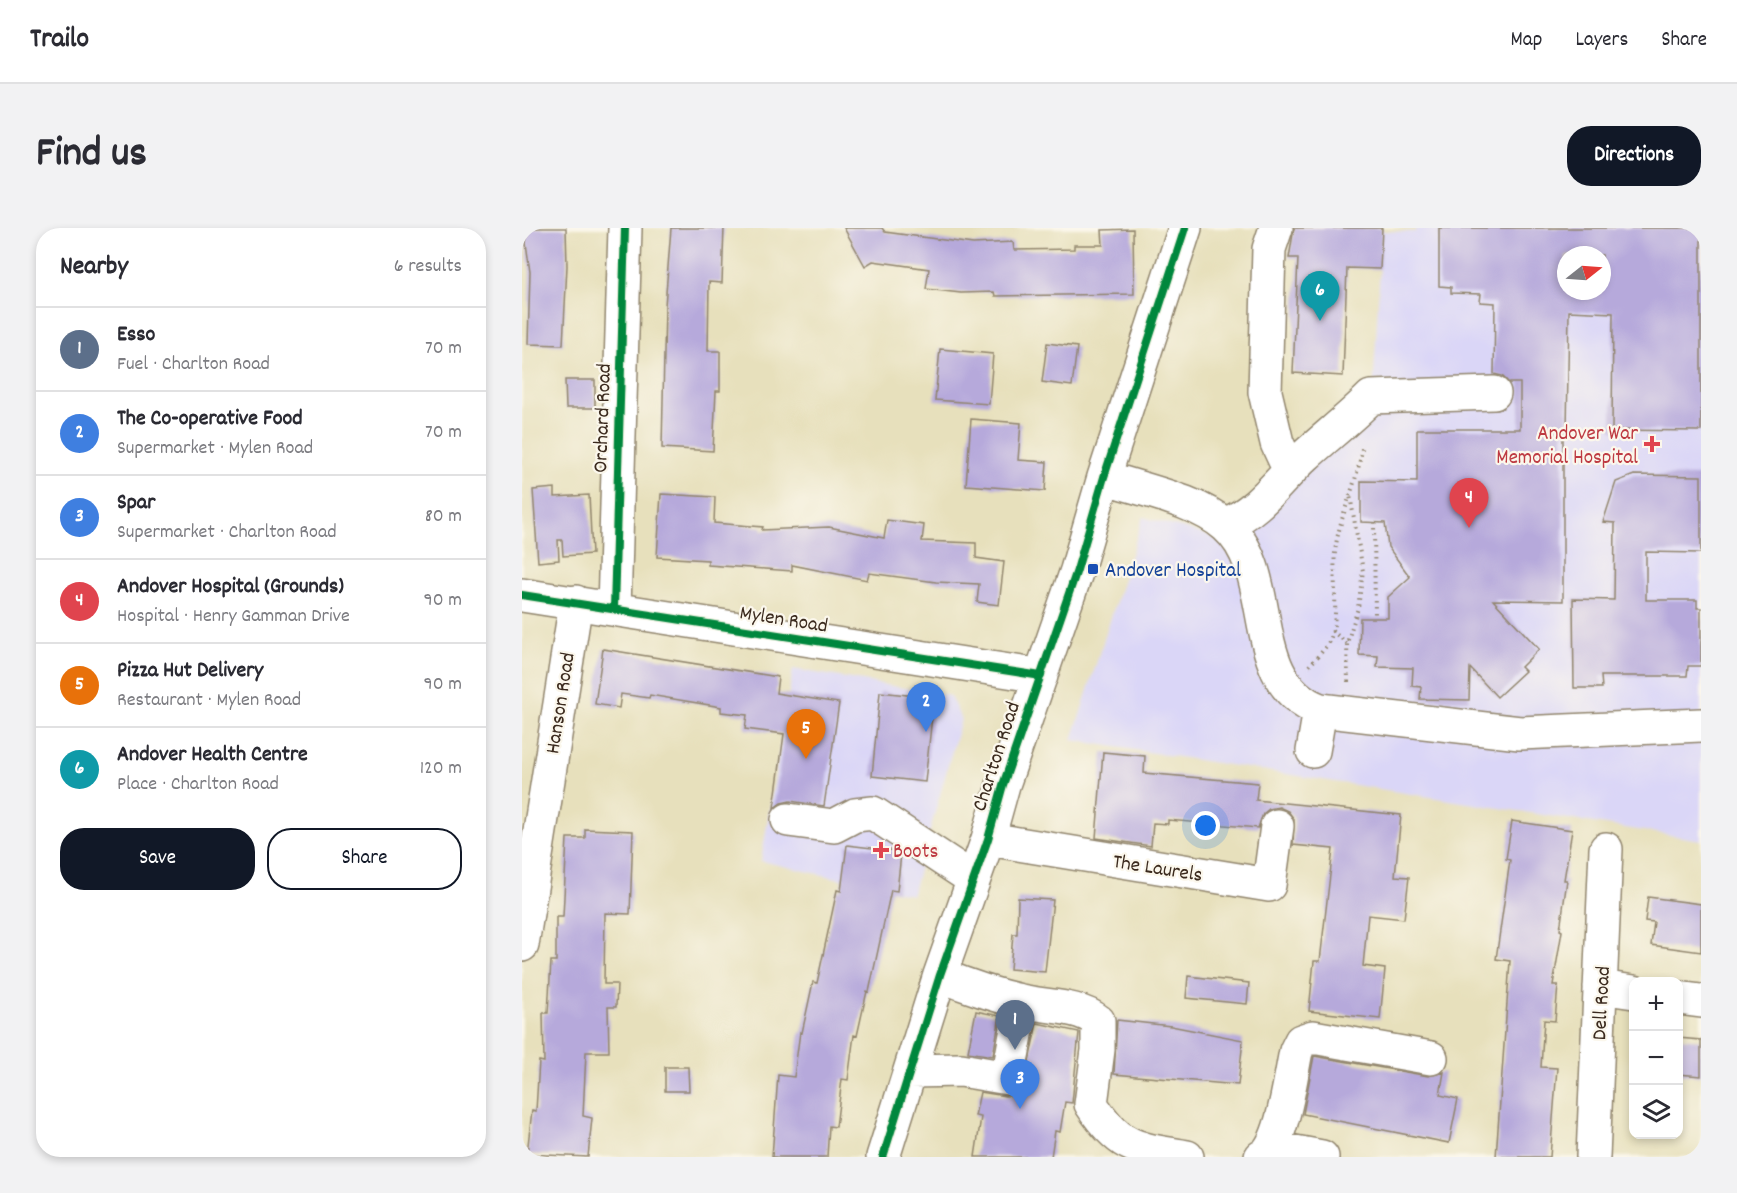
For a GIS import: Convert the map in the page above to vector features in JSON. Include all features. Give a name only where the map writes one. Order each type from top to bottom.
[{"type":"street","name":"Orchard Road","points":[[614,609],[625,228]]},
{"type":"street","name":"Charlton Road","points":[[883,1157],[940,975],[988,839],[1003,785],[1077,570],[1104,477],[1185,228]]},
{"type":"street","points":[[1276,228],[1269,249],[1265,392],[1277,443],[1290,471]]},
{"type":"street","points":[[1225,525],[1246,516],[1258,506],[1290,471],[1371,397],[1494,393]]},
{"type":"street","points":[[1104,477],[1204,511],[1225,525],[1238,538],[1246,553],[1276,669],[1287,687],[1303,704],[1335,712],[1520,733],[1701,725]]},
{"type":"street","name":"Mylen Road","points":[[522,594],[1041,676]]},
{"type":"street","name":"Hanson Road","points":[[522,945],[576,603]]},
{"type":"street","points":[[1313,751],[1335,712]]},
{"type":"street","points":[[788,820],[834,826],[855,815],[873,813],[973,879]]},
{"type":"street","name":"The Laurels","points":[[988,839],[1269,885],[1277,826]]},
{"type":"street","name":"Dell Road","points":[[1593,1157],[1606,849]]},
{"type":"street","points":[[940,975],[977,990],[1022,1002],[1088,1013],[1098,1021],[1098,1050],[1091,1104],[1110,1131],[1126,1143],[1187,1157]]},
{"type":"street","points":[[1600,987],[1629,991]]},
{"type":"street","points":[[1683,998],[1701,1000]]},
{"type":"street","points":[[910,1071],[961,1070],[1008,1078],[1022,1002]]},
{"type":"street","points":[[1264,1156],[1276,1138],[1296,1051],[1301,1041],[1312,1037],[1431,1058]]},
{"type":"street","points":[[1264,1156],[1284,1150],[1322,1157]]},
{"type":"path","points":[[1287,687],[1319,656],[1332,631],[1335,548],[1360,468],[1364,432],[1352,415]]},
{"type":"path","points":[[1335,712],[1347,644],[1360,599],[1364,571],[1350,494]]},
{"type":"path","points":[[1374,522],[1375,618]]},
{"type":"path","points":[[1364,571],[1375,571]]},
{"type":"path","points":[[1332,631],[1347,644]]},
{"type":"shaded area","points":[[1416,228],[1701,228],[1701,840],[1072,740],[1143,517],[1224,540],[1372,413],[1382,231],[1415,232]]},
{"type":"shaded area","points":[[793,669],[950,696],[961,719],[912,895],[761,861]]},
{"type":"building","points":[[528,228],[566,228],[567,266],[563,345],[528,344],[530,272],[526,243]]},
{"type":"building","points":[[671,228],[724,228],[722,283],[709,282],[708,351],[720,351],[720,391],[716,391],[713,451],[662,448],[665,306]]},
{"type":"building","points":[[844,228],[882,228],[885,232],[973,244],[1013,242],[1014,250],[1074,249],[1074,245],[1103,245],[1102,230],[1133,229],[1134,294],[995,296],[994,292],[961,293],[926,289],[929,269],[873,261],[865,266]]},
{"type":"building","points":[[1294,228],[1382,228],[1380,269],[1347,268],[1343,376],[1293,373],[1298,258],[1289,258]]},
{"type":"building","name":"Andover War Memorial Hospital","points":[[1439,228],[1701,228],[1701,431],[1612,430],[1613,313],[1569,311],[1567,430],[1563,430],[1563,601],[1493,600],[1539,649],[1521,667],[1525,671],[1497,697],[1470,668],[1469,700],[1420,699],[1421,687],[1412,686],[1413,668],[1377,667],[1378,656],[1359,655],[1360,618],[1388,618],[1388,597],[1410,577],[1388,547],[1385,523],[1361,522],[1361,481],[1417,482],[1417,429],[1520,429],[1520,383],[1509,383],[1502,376],[1494,374],[1495,303],[1480,302],[1481,294],[1451,293],[1451,287],[1439,286]]},
{"type":"building","points":[[1047,343],[1077,347],[1072,386],[1042,382]]},
{"type":"building","points":[[940,349],[993,354],[989,404],[935,400]]},
{"type":"building","points":[[565,380],[595,380],[595,408],[566,408]]},
{"type":"building","points":[[971,419],[1021,423],[1018,460],[1047,462],[1045,491],[966,485]]},
{"type":"building","points":[[1634,475],[1701,476],[1701,553],[1646,552],[1646,600],[1697,600],[1697,608],[1701,608],[1701,666],[1688,666],[1687,676],[1601,676],[1602,688],[1574,688],[1573,599],[1614,600],[1615,523],[1603,522],[1616,482]]},
{"type":"building","points":[[555,488],[555,497],[589,495],[592,554],[563,556],[562,540],[558,540],[559,560],[538,562],[533,490]]},
{"type":"building","points":[[661,494],[715,497],[714,523],[763,527],[762,530],[829,527],[884,538],[887,520],[924,525],[922,541],[976,543],[976,558],[1004,562],[999,605],[977,602],[979,584],[936,582],[869,573],[867,580],[792,565],[792,571],[708,565],[708,560],[657,557]]},
{"type":"building","points":[[603,649],[778,677],[776,693],[839,703],[824,806],[790,801],[774,808],[784,734],[745,729],[747,715],[721,712],[721,707],[650,695],[649,698],[621,694],[619,708],[595,704]]},
{"type":"building","points":[[880,692],[934,698],[925,782],[872,776]]},
{"type":"building","points":[[1103,752],[1145,756],[1144,773],[1258,783],[1256,800],[1401,815],[1395,876],[1409,877],[1404,919],[1368,915],[1363,966],[1385,969],[1380,1019],[1309,1011],[1314,961],[1320,961],[1333,849],[1293,845],[1294,819],[1288,811],[1279,807],[1269,809],[1263,814],[1258,828],[1168,820],[1168,824],[1153,823],[1151,846],[1096,838]]},
{"type":"building","points":[[1512,821],[1572,830],[1564,880],[1567,880],[1560,930],[1562,931],[1553,985],[1558,985],[1555,1021],[1544,1020],[1541,1067],[1557,1068],[1550,1157],[1496,1157],[1510,961],[1496,959],[1510,860],[1506,859]]},
{"type":"building","points":[[585,829],[633,831],[630,914],[605,913],[604,984],[617,984],[616,1007],[608,1007],[609,1052],[586,1052],[583,1116],[592,1118],[588,1157],[527,1154],[532,1110],[536,1111],[539,1061],[544,1062],[543,1013],[548,1013],[551,961],[556,961],[556,917],[563,917],[567,838],[585,838]]},
{"type":"building","points":[[847,845],[897,851],[901,854],[897,891],[891,890],[869,992],[867,991],[857,1036],[854,1035],[848,1080],[842,1079],[836,1127],[829,1126],[827,1157],[772,1157],[778,1075],[794,1077],[800,1032],[802,1033],[813,982],[817,983],[837,890],[841,891]]},
{"type":"building","points":[[1648,897],[1701,904],[1701,952],[1651,945],[1654,922],[1645,921]]},
{"type":"building","points":[[1018,898],[1053,900],[1045,972],[1010,969],[1013,934],[1017,934]]},
{"type":"building","points":[[1188,976],[1249,983],[1247,1004],[1186,998]]},
{"type":"building","points":[[976,1011],[1000,1016],[993,1056],[968,1052]]},
{"type":"building","points":[[1117,1020],[1171,1026],[1243,1040],[1238,1085],[1114,1074]]},
{"type":"building","points":[[1037,1023],[1079,1032],[1072,1103],[1065,1102],[1060,1132],[1055,1131],[1051,1157],[975,1157],[981,1117],[975,1116],[980,1092],[1005,1096],[1015,1095],[1023,1090]]},
{"type":"building","points":[[1683,1038],[1701,1040],[1701,1076],[1683,1074]]},
{"type":"building","points":[[1314,1056],[1428,1076],[1444,1072],[1440,1095],[1458,1099],[1449,1143],[1303,1114]]},
{"type":"building","points":[[665,1067],[688,1067],[689,1091],[665,1091]]},
{"type":"cycle path","points":[[614,609],[625,228]]},
{"type":"cycle path","points":[[883,1157],[940,975],[988,839],[1003,785],[1077,570],[1104,477],[1185,228]]},
{"type":"cycle path","points":[[522,595],[1041,676]]},
{"type":"place","name":"Andover Health Centre","points":[[1320,321]]},
{"type":"place","name":"Andover War Memorial Hospital","points":[[1652,444]]},
{"type":"place","name":"Andover Hospital (Grounds)","points":[[1469,528]]},
{"type":"place","name":"Andover Hospital","points":[[1093,569]]},
{"type":"place","name":"The Co-operative Food","points":[[926,732]]},
{"type":"place","name":"Pizza Hut Delivery","points":[[806,759]]},
{"type":"place","name":"Boots","points":[[881,850]]},
{"type":"place","name":"Esso","points":[[1015,1050]]},
{"type":"place","name":"Spar","points":[[1020,1109]]}]
